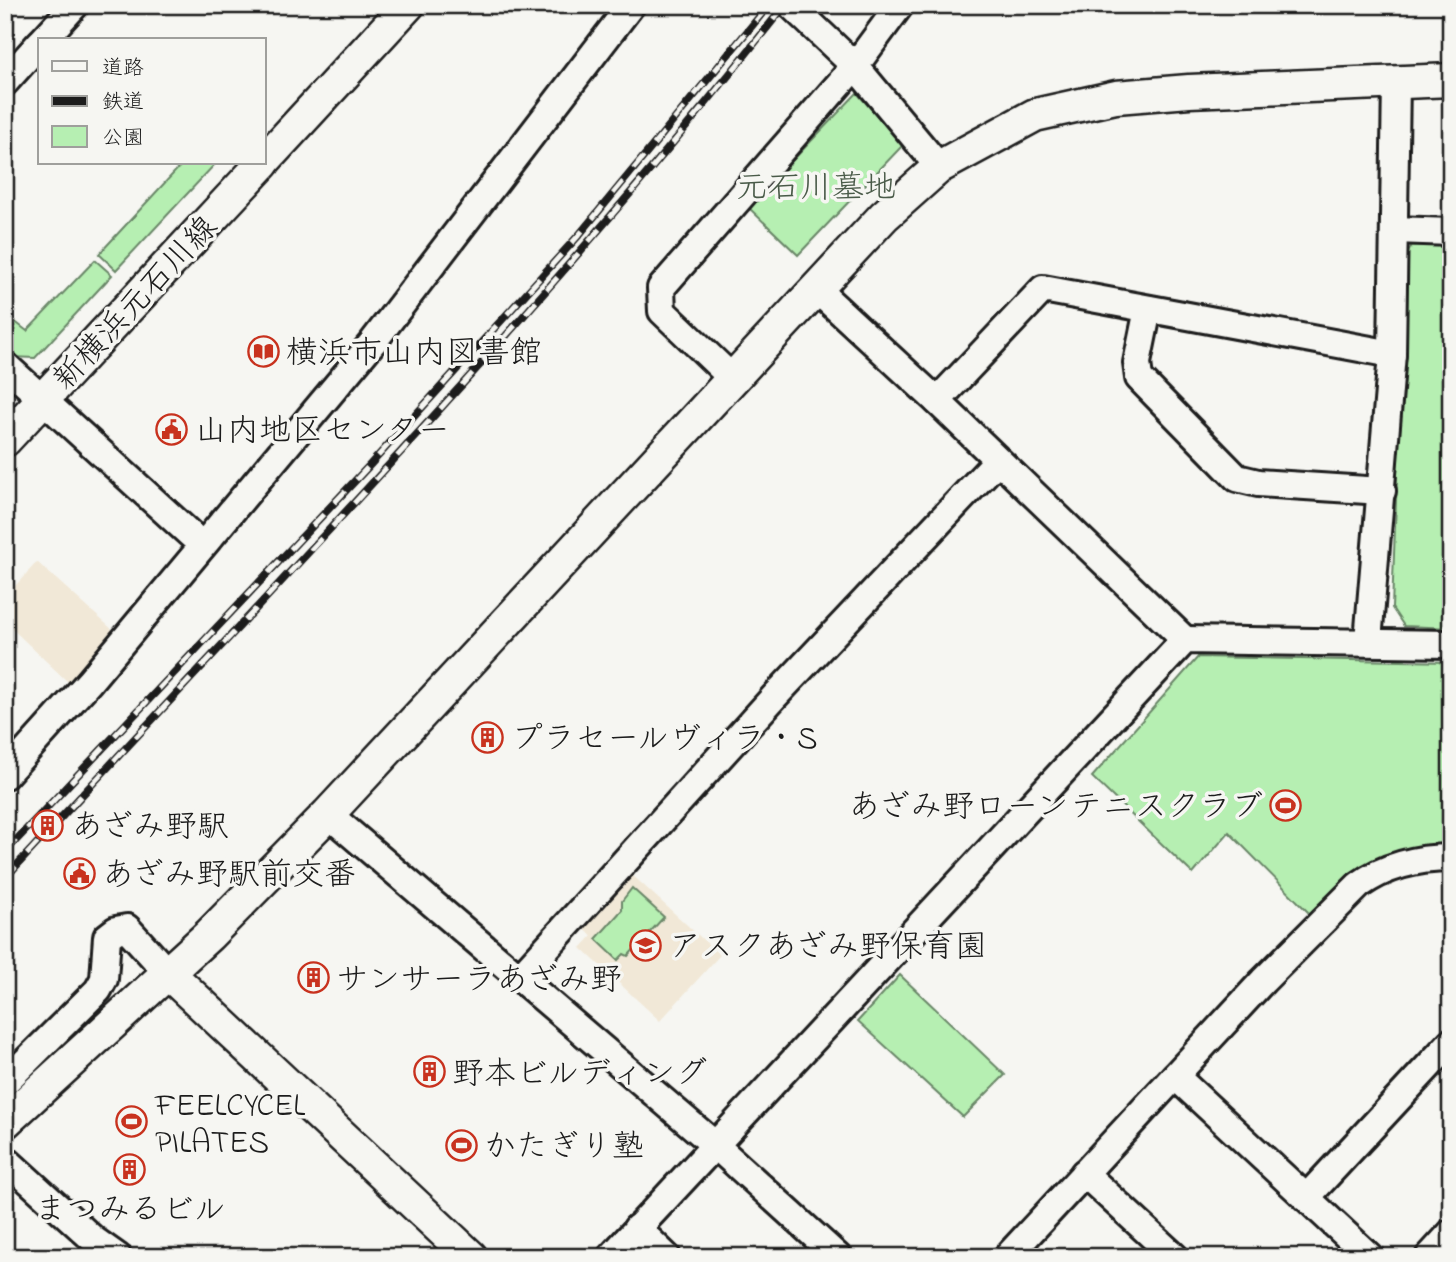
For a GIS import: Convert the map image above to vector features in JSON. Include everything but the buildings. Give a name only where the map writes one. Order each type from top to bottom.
[{"type":"street","points":[[46,38],[75,5]]},
{"type":"street","name":"新横浜元石川線","points":[[266,159],[408,5]]},
{"type":"street","points":[[5,775],[89,682],[373,342],[631,5]]},
{"type":"street","points":[[791,5],[849,59],[939,167]]},
{"type":"street","points":[[732,378],[662,311],[661,288],[849,59],[900,5]]},
{"type":"street","points":[[5,82],[38,46]]},
{"type":"street","points":[[5,1122],[166,971],[209,935],[328,814],[884,216],[939,167],[1035,116],[1116,97],[1451,80]]},
{"type":"street","points":[[1368,641],[1392,354],[1396,81]]},
{"type":"street","name":"新横浜元石川線","points":[[5,440],[261,164]]},
{"type":"street","points":[[1395,230],[1451,232]]},
{"type":"street","points":[[816,289],[937,401],[1185,640],[1451,644]]},
{"type":"street","points":[[937,401],[1043,289],[1392,354]]},
{"type":"street","points":[[1148,309],[1137,363],[1139,378],[1237,478],[1258,483],[1382,491]]},
{"type":"street","points":[[5,365],[202,545]]},
{"type":"street","points":[[520,976],[766,706],[997,461]]},
{"type":"street","points":[[611,1257],[1185,640]]},
{"type":"street","points":[[328,814],[715,1145],[838,1257]]},
{"type":"street","points":[[1007,1257],[1263,981],[1359,885],[1376,873],[1408,862],[1451,859]]},
{"type":"street","points":[[5,1082],[98,990],[104,979],[107,937],[116,930],[127,928],[166,971],[471,1257]]},
{"type":"street","points":[[1307,1197],[1451,1042]]},
{"type":"street","points":[[1175,1076],[1370,1257]]},
{"type":"street","points":[[5,1159],[93,1240],[118,1257]]},
{"type":"street","points":[[1084,1173],[1175,1257]]},
{"type":"street","points":[[637,1228],[667,1257]]},
{"type":"street","points":[[1429,1257],[1451,1233]]},
{"type":"shaded area","points":[[37,562],[114,631],[70,684],[5,622],[5,597]]},
{"type":"shaded area","name":"アスクあざみ野保育園","points":[[629,872],[720,955],[660,1021],[581,948],[592,936],[580,925]]},
{"type":"green space","name":"元石川墓地","points":[[857,93],[903,145],[798,255],[748,207]]},
{"type":"green space","points":[[182,164],[215,164],[116,270],[99,254]]},
{"type":"green space","points":[[1412,245],[1451,246],[1451,628],[1404,626],[1392,608],[1405,258]]},
{"type":"green space","points":[[95,260],[112,275],[35,358],[11,357],[5,351],[5,314],[27,331]]},
{"type":"green space","name":"あざみ野ローンテニスクラブ","points":[[1198,657],[1451,662],[1451,851],[1311,915],[1229,832],[1193,874],[1092,777]]},
{"type":"green space","points":[[632,888],[664,917],[628,956],[624,954],[618,960],[596,939],[622,910],[622,901]]},
{"type":"green space","points":[[900,975],[1005,1075],[963,1117],[858,1021]]},
{"type":"railway","points":[[5,852],[368,467],[579,235],[769,5]]},
{"type":"railway","points":[[5,878],[502,340],[693,119],[785,5]]},
{"type":"place","name":"横浜市山内図書館","points":[[263,351]]},
{"type":"place","name":"山内地区センター","points":[[172,429]]},
{"type":"place","name":"プラセールヴィラ・S","points":[[488,737]]},
{"type":"place","name":"あざみ野ローンテニスクラブ","points":[[1286,805]]},
{"type":"place","name":"あざみ野駅","points":[[48,825]]},
{"type":"place","name":"あざみ野駅前交番","points":[[79,873]]},
{"type":"place","name":"アスクあざみ野保育園","points":[[646,945]]},
{"type":"place","name":"サンサーラあざみ野","points":[[313,978]]},
{"type":"place","name":"野本ビルディング","points":[[429,1072]]},
{"type":"place","name":"FEELCYCEL PILATES","points":[[132,1122]]},
{"type":"place","name":"かたぎり塾","points":[[461,1145]]},
{"type":"place","name":"まつみるビル","points":[[130,1169]]}]
